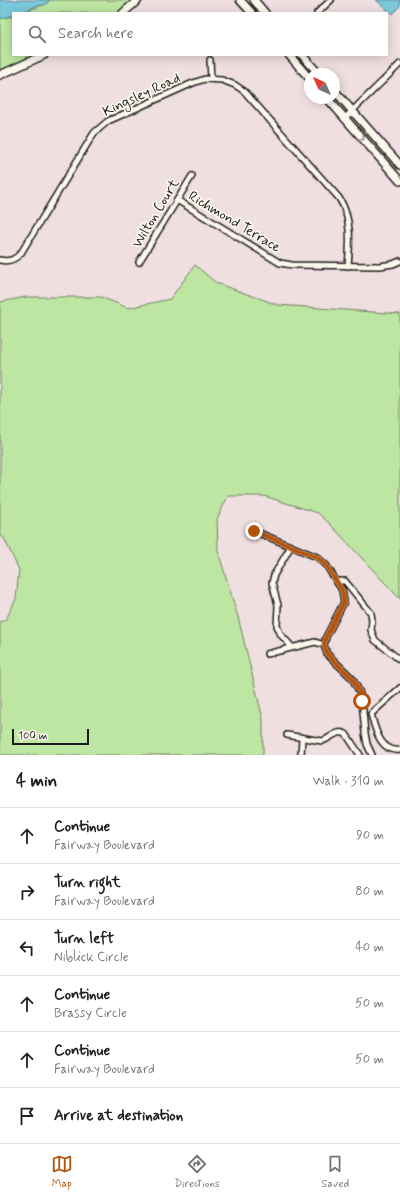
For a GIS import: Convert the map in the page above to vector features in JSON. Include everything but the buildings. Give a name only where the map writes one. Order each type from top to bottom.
[{"type":"main road","points":[[125,12],[138,0]]},
{"type":"main road","points":[[240,0],[251,12]]},
{"type":"main road","points":[[254,0],[264,12]]},
{"type":"main road","points":[[0,75],[42,56]]},
{"type":"main road","points":[[290,56],[304,72]]},
{"type":"main road","points":[[303,56],[314,68]]},
{"type":"main road","points":[[340,97],[400,165]]},
{"type":"main road","points":[[332,104],[400,180]]},
{"type":"street","points":[[319,12],[331,0]]},
{"type":"street","points":[[210,60],[210,79]]},
{"type":"street","points":[[345,118],[400,64]]},
{"type":"street","name":"Kingsley Road","points":[[0,260],[5,261],[14,259],[21,253],[94,133],[100,126],[193,83],[210,79],[231,83],[244,91],[339,198],[345,209],[349,222],[348,266]]},
{"type":"street","name":"Wilton Court","points":[[139,262],[192,176]]},
{"type":"street","name":"Richmond Terrace","points":[[176,200],[280,263],[292,265],[380,266],[393,264],[400,261]]},
{"type":"street","points":[[254,531],[317,557],[326,565],[343,593],[344,602],[326,637],[324,645],[327,654],[352,678],[359,691],[362,701],[367,744],[372,755]]},
{"type":"street","points":[[291,546],[274,575],[272,583],[278,605],[277,626],[280,635],[292,647]]},
{"type":"street","points":[[336,582],[345,582],[368,609],[372,621],[371,630],[374,640],[400,660]]},
{"type":"street","points":[[267,654],[315,642],[324,645]]},
{"type":"street","points":[[400,688],[371,714],[376,735],[387,748],[395,751],[400,750]]},
{"type":"street","points":[[365,733],[375,729]]},
{"type":"street","points":[[287,735],[322,741],[338,732],[343,732],[357,748],[360,755]]},
{"type":"street","points":[[301,755],[302,738]]},
{"type":"street","points":[[357,748],[367,744]]},
{"type":"green space","points":[[48,0],[134,0],[120,12],[24,12],[46,3]]},
{"type":"green space","points":[[12,17],[12,56],[35,56],[0,71],[0,19]]},
{"type":"green space","points":[[195,265],[216,283],[278,305],[400,314],[400,599],[318,513],[264,496],[228,496],[217,519],[218,551],[238,617],[263,719],[263,755],[0,755],[0,622],[6,619],[16,599],[19,570],[4,538],[0,536],[0,302],[26,297],[101,297],[128,308],[170,299]]},
{"type":"water","points":[[0,0],[50,0],[45,5],[36,6],[23,12],[12,12],[12,15],[0,19]]},
{"type":"water","points":[[376,0],[400,0],[400,6],[392,14]]},
{"type":"route","points":[[254,531],[317,557],[326,565],[342,590],[344,602],[326,637],[324,645],[327,654],[352,678],[359,691],[362,701]]}]
